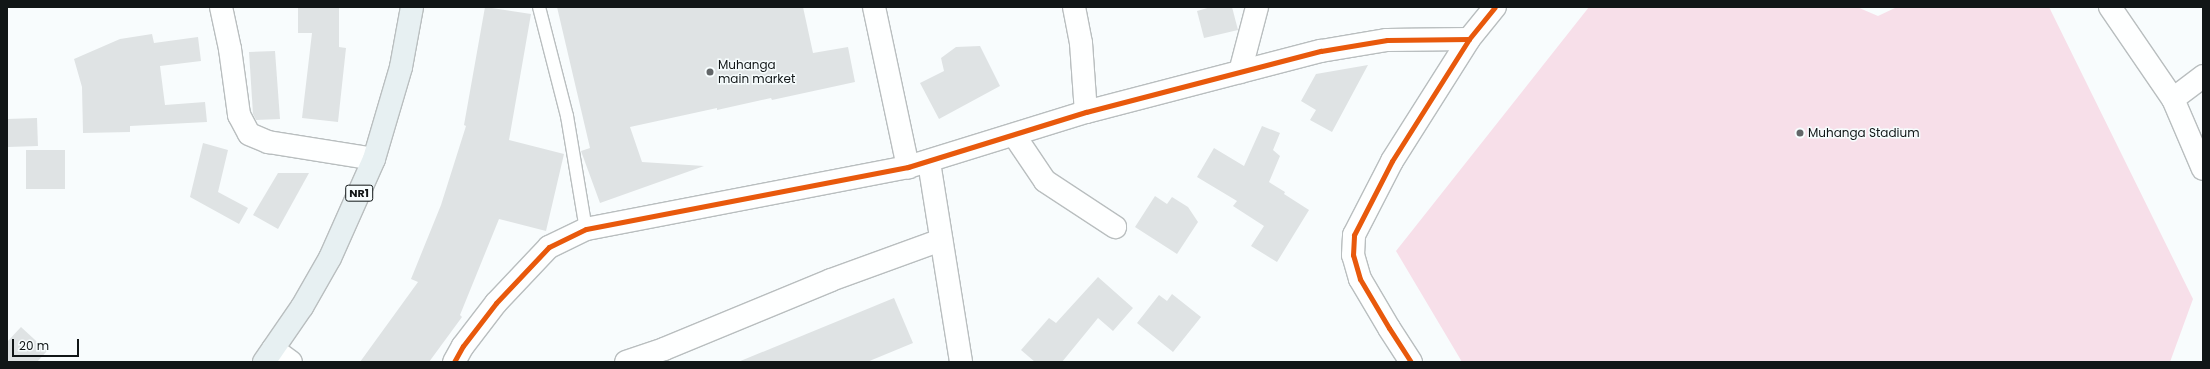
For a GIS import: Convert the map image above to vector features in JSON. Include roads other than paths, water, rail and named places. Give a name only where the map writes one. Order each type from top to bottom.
[{"type":"highway","name":"NR1","points":[[269,356],[302,307],[330,258],[374,159],[401,67],[412,7]]},
{"type":"street","points":[[221,7],[230,49],[239,115],[249,134],[268,142],[374,159]]},
{"type":"street","points":[[874,7],[908,167]]},
{"type":"street","points":[[1074,7],[1082,43],[1086,112]]},
{"type":"street","points":[[1240,72],[1257,7]]},
{"type":"street","points":[[1411,362],[1360,279],[1354,255],[1354,235],[1392,161],[1469,39],[1495,7]]},
{"type":"street","points":[[2110,7],[2173,99],[2203,169]]},
{"type":"street","points":[[454,362],[463,346],[496,303],[548,246],[586,229],[929,162],[1086,112],[1321,52],[1387,40],[1469,39]]},
{"type":"street","points":[[2173,99],[2203,76]]},
{"type":"street","points":[[1014,135],[1045,181],[1115,227]]},
{"type":"street","points":[[929,162],[961,362]]},
{"type":"street","points":[[626,362],[664,349],[831,280],[941,240]]},
{"type":"street","points":[[269,356],[291,362]]},
{"type":"lane","points":[[539,7],[567,116],[586,229]]},
{"type":"place","name":"Muhanga main market","points":[[710,72]]},
{"type":"place","name":"Muhanga Stadium","points":[[1800,133]]}]
